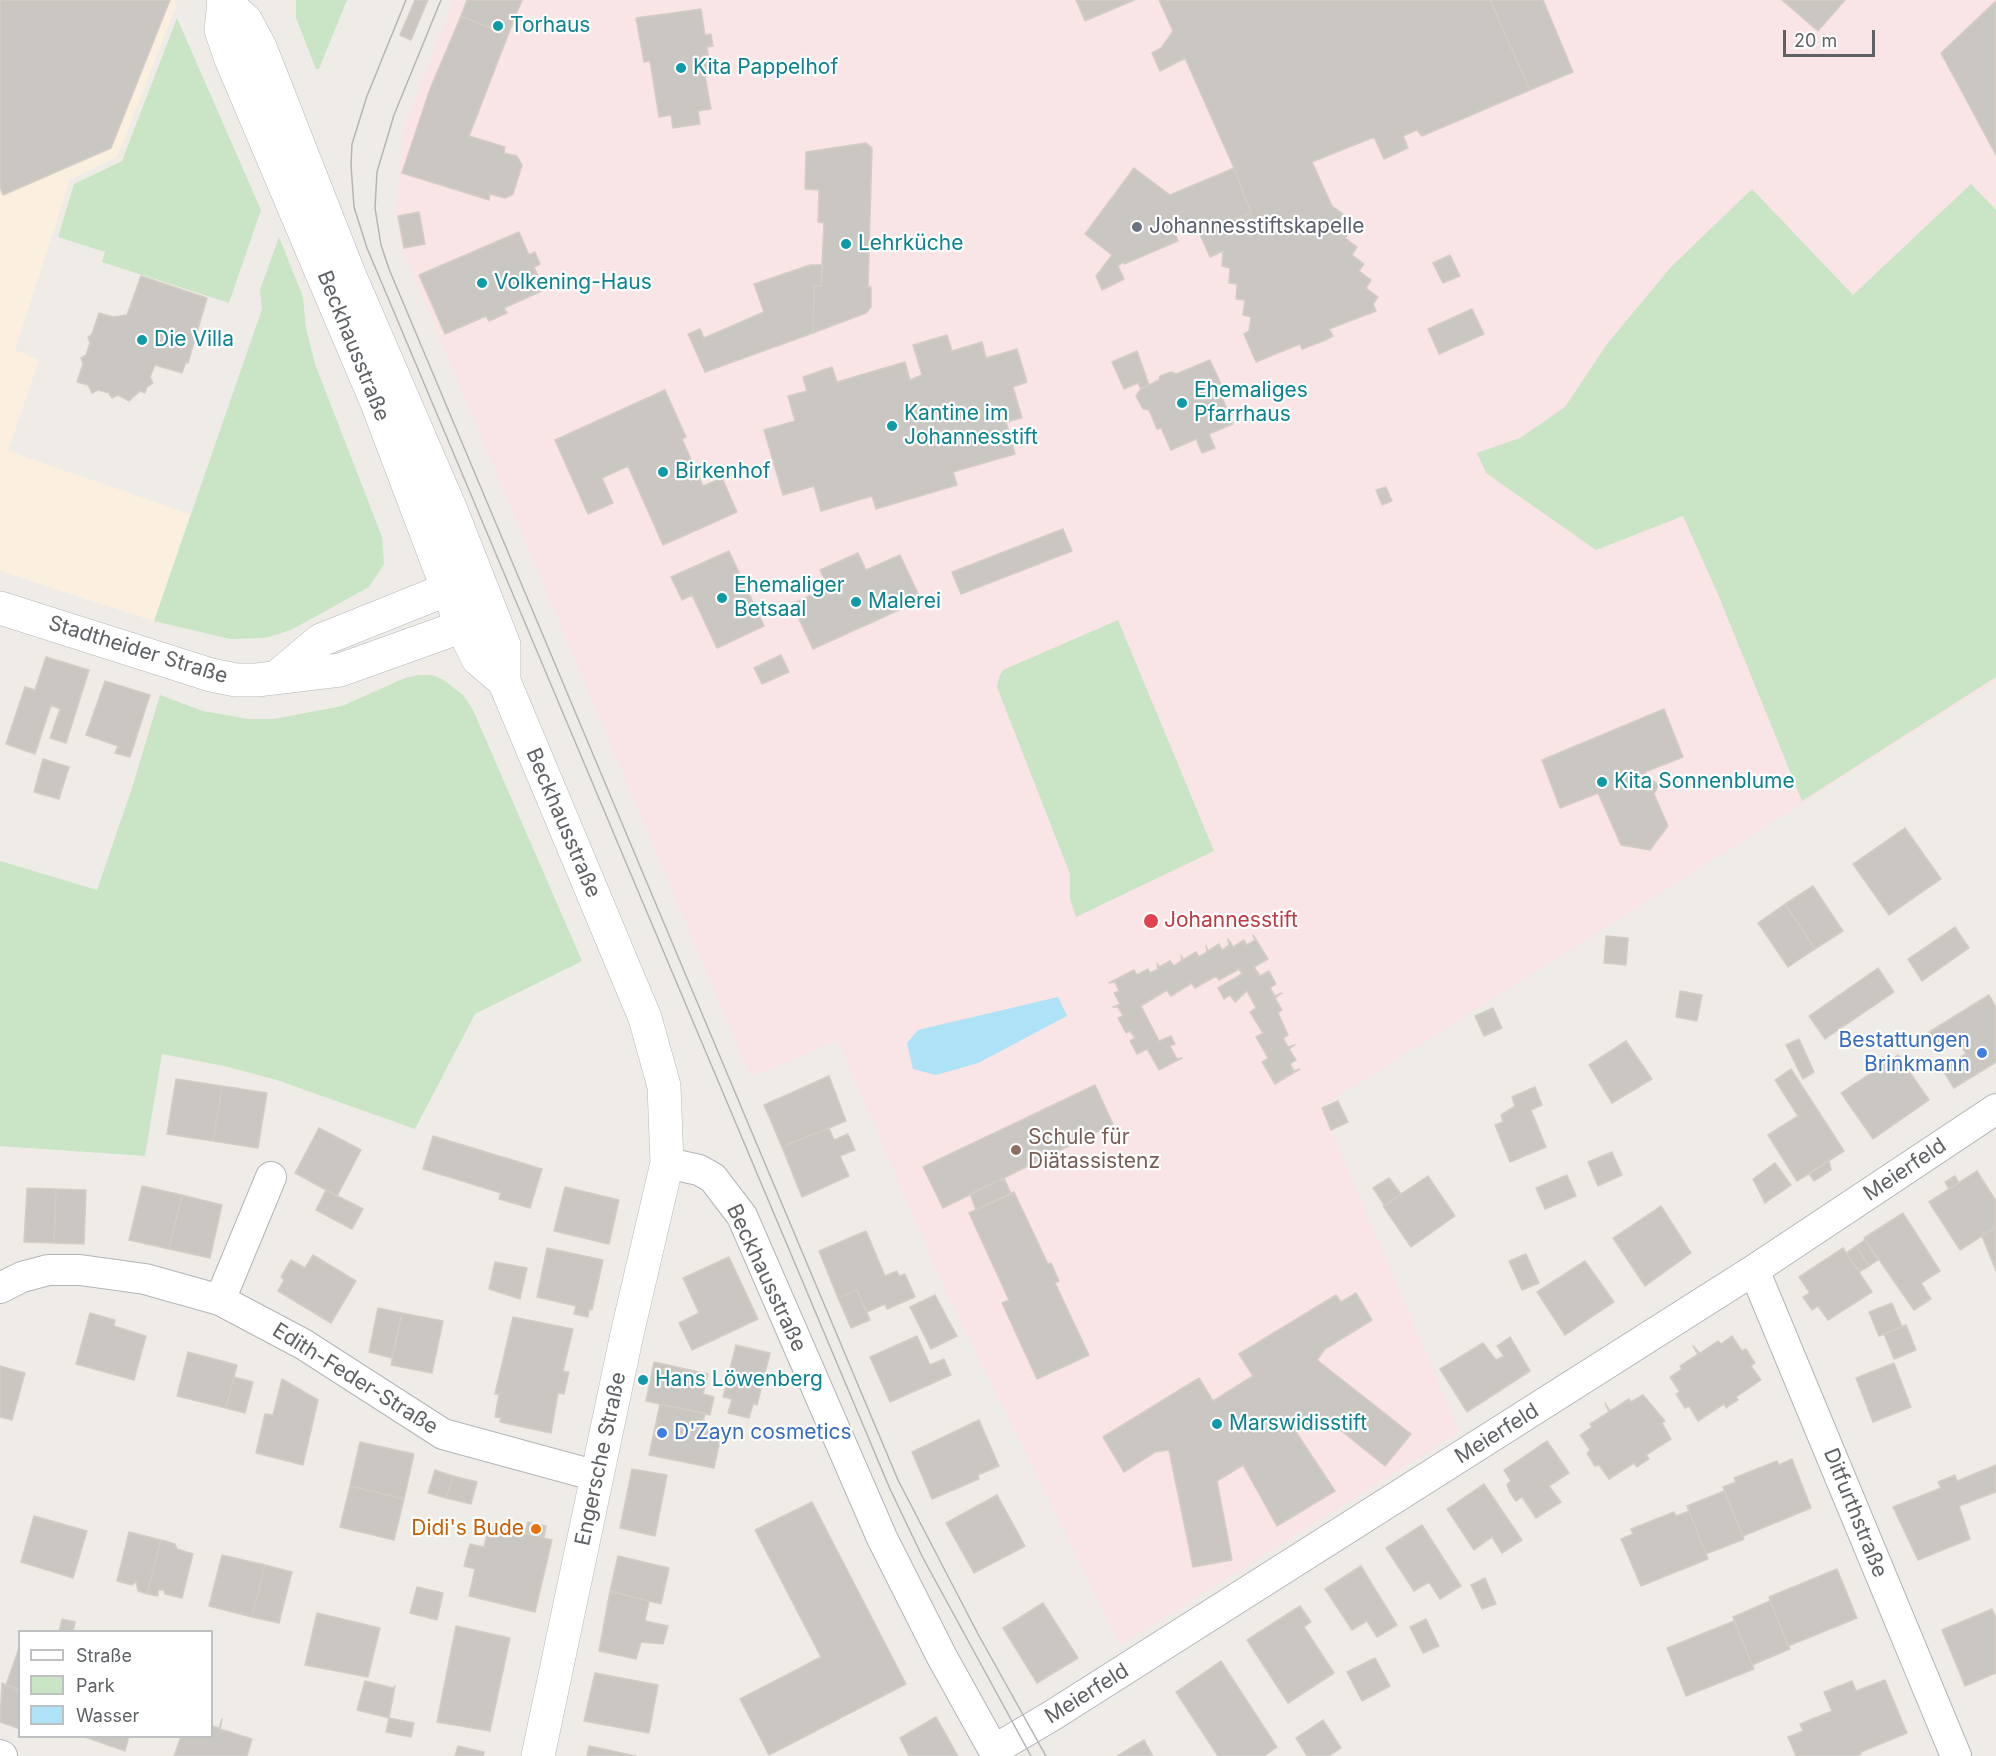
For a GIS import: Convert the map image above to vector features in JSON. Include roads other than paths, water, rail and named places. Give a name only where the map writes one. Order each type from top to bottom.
[{"type":"main road","name":"Beckhausstraße","points":[[223,1],[246,21],[260,47],[477,621],[478,659],[504,681],[645,1018],[664,1086],[667,1163]]},
{"type":"main road","points":[[278,676],[321,640],[462,582]]},
{"type":"main road","name":"Stadtheider Straße","points":[[0,608],[211,675],[236,680],[340,670],[477,621]]},
{"type":"main road","name":"Engersche Straße","points":[[538,1756],[597,1476],[667,1163]]},
{"type":"street","name":"Meierfeld","points":[[995,1753],[1754,1270],[1996,1109]]},
{"type":"street","name":"Beckhausstraße","points":[[667,1163],[699,1170],[713,1178],[742,1216],[882,1538],[942,1657],[995,1753]]},
{"type":"street","points":[[220,1300],[271,1177]]},
{"type":"street","name":"Edith-Feder-Straße","points":[[0,1288],[48,1270],[80,1270],[145,1278],[220,1300],[312,1350],[443,1434],[597,1476]]},
{"type":"street","name":"Ditfurthstraße","points":[[1754,1270],[1956,1756]]},
{"type":"water","points":[[1058,997],[1067,1016],[978,1063],[936,1075],[913,1069],[907,1043],[918,1030]]},
{"type":"tram line","points":[[406,0],[367,96],[352,144],[354,207],[367,248],[890,1489],[923,1558],[1031,1756]]},
{"type":"tram line","points":[[441,0],[394,115],[377,172],[375,208],[381,245],[389,269],[898,1480],[978,1634],[1046,1756]]},
{"type":"place","name":"Torhaus","points":[[498,26]]},
{"type":"place","name":"Kita Pappelhof","points":[[681,68]]},
{"type":"place","name":"Johannesstiftskapelle","points":[[1137,227]]},
{"type":"place","name":"Lehrküche","points":[[846,244]]},
{"type":"place","name":"Volkening-Haus","points":[[482,283]]},
{"type":"place","name":"Die Villa","points":[[142,340]]},
{"type":"place","name":"Ehemaliges Pfarrhaus","points":[[1182,403]]},
{"type":"place","name":"Kantine im Johannesstift","points":[[892,426]]},
{"type":"place","name":"Birkenhof","points":[[663,472]]},
{"type":"place","name":"Ehemaliger Betsaal","points":[[722,598]]},
{"type":"place","name":"Malerei","points":[[856,602]]},
{"type":"place","name":"Kita Sonnenblume","points":[[1602,782]]},
{"type":"place","name":"Johannesstift","points":[[1151,921]]},
{"type":"place","name":"Bestattungen Brinkmann","points":[[1982,1053]]},
{"type":"place","name":"Schule für Diätassistenz","points":[[1016,1150]]},
{"type":"place","name":"Hans Löwenberg","points":[[643,1380]]},
{"type":"place","name":"Marswidisstift","points":[[1217,1424]]},
{"type":"place","name":"D'Zayn cosmetics","points":[[662,1433]]},
{"type":"place","name":"Didi's Bude","points":[[536,1529]]}]
